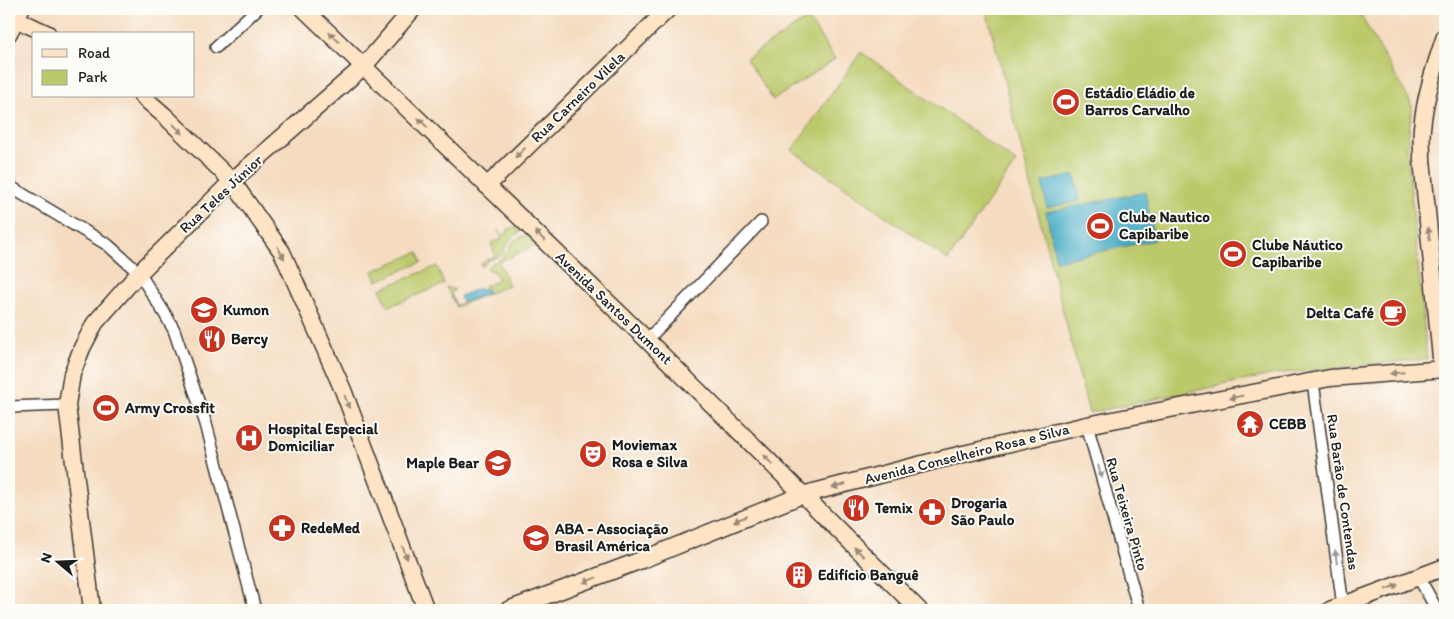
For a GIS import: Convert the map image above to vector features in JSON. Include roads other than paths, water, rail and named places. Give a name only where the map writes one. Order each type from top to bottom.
[{"type":"street","points":[[216,47],[257,9]]},
{"type":"street","name":"Avenida Santos Dumont","points":[[304,9],[648,340],[919,610]]},
{"type":"street","name":"Rua Teles Júnior","points":[[92,610],[67,405],[72,374],[82,348],[95,323],[139,274],[232,181],[364,66],[413,9]]},
{"type":"street","name":"Rua Carneiro Vilela","points":[[487,186],[668,9]]},
{"type":"street","points":[[14,19],[43,32]]},
{"type":"street","points":[[1444,369],[1422,159],[1422,128],[1431,79],[1445,36]]},
{"type":"street","points":[[144,98],[232,181],[282,252],[343,390],[426,610]]},
{"type":"street","points":[[9,186],[108,245],[139,274],[174,330],[206,424],[255,610]]},
{"type":"street","points":[[648,340],[761,222]]},
{"type":"street","name":"Avenida Conselheiro Rosa e Silva","points":[[508,610],[644,559],[802,495],[938,460],[1087,425],[1330,378],[1444,369]]},
{"type":"street","name":"Rua Barão de Contendas","points":[[1313,382],[1336,608]]},
{"type":"street","points":[[9,406],[67,405]]},
{"type":"street","name":"Rua Teixeira Pinto","points":[[1087,425],[1139,610]]},
{"type":"street","points":[[1336,608],[1445,567]]},
{"type":"street","points":[[1418,576],[1437,610]]},
{"type":"water","points":[[1075,175],[1080,201],[1047,208],[1042,182]]},
{"type":"water","name":"Clube Nautico Capibaribe","points":[[1145,192],[1155,240],[1056,261],[1046,212]]},
{"type":"water","points":[[479,288],[480,290],[486,288],[488,293],[462,303],[460,296]]},
{"type":"place","name":"Estádio Eládio de Barros Carvalho","points":[[1066,102]]},
{"type":"place","name":"Clube Nautico Capibaribe","points":[[1100,226]]},
{"type":"place","name":"Clube Náutico Capibaribe","points":[[1233,254]]},
{"type":"place","name":"Kumon","points":[[204,310]]},
{"type":"place","name":"Delta Café","points":[[1393,313]]},
{"type":"place","name":"Bercy","points":[[212,339]]},
{"type":"place","name":"Army Crossfit","points":[[106,408]]},
{"type":"place","name":"CEBB","points":[[1250,424]]},
{"type":"place","name":"Hospital Especial Domiciliar","points":[[249,438]]},
{"type":"place","name":"Moviemax Rosa e Silva","points":[[593,454]]},
{"type":"place","name":"Maple Bear","points":[[498,463]]},
{"type":"place","name":"Temix","points":[[856,508]]},
{"type":"place","name":"Drogaria São Paulo","points":[[932,512]]},
{"type":"place","name":"RedeMed","points":[[282,528]]},
{"type":"place","name":"ABA - Associação Brasil América","points":[[536,538]]},
{"type":"place","name":"Edifício Banguê","points":[[799,575]]}]
